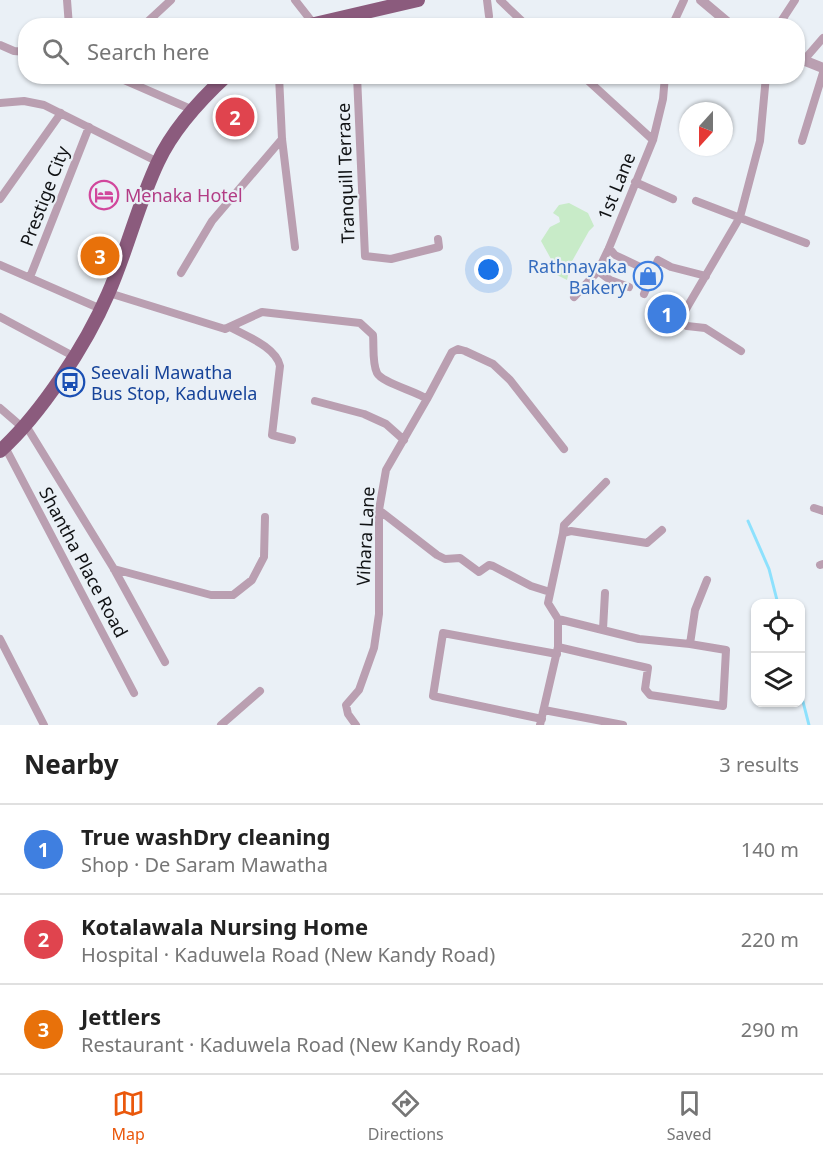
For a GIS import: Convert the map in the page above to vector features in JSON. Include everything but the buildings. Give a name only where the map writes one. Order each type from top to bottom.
[{"type":"main road","points":[[359,18],[392,3],[418,0]]},
{"type":"main road","points":[[2,449],[24,425],[75,357],[109,293],[158,162],[171,138],[193,110],[218,84]]},
{"type":"street","points":[[67,0],[68,18]]},
{"type":"street","points":[[152,18],[171,0]]},
{"type":"street","points":[[295,0],[306,18]]},
{"type":"street","points":[[487,0],[489,16]]},
{"type":"street","points":[[500,0],[519,18]]},
{"type":"street","points":[[676,18],[684,0]]},
{"type":"street","points":[[700,0],[721,18]]},
{"type":"street","points":[[783,18],[795,0]]},
{"type":"street","points":[[805,55],[823,38]]},
{"type":"street","points":[[0,45],[18,51]]},
{"type":"street","points":[[805,61],[823,68]]},
{"type":"street","points":[[802,141],[823,73]]},
{"type":"street","points":[[133,84],[193,110]]},
{"type":"street","points":[[279,84],[282,139],[295,247]]},
{"type":"street","name":"Tranquill Terrace","points":[[357,84],[365,256],[391,259],[439,247],[438,239]]},
{"type":"street","points":[[592,84],[653,140]]},
{"type":"street","name":"1st Lane","points":[[574,297],[598,272],[609,248],[653,140],[664,84]]},
{"type":"street","points":[[741,351],[705,328],[687,326],[679,321],[740,217],[760,141],[765,84]]},
{"type":"street","points":[[0,103],[24,101],[44,105],[158,162]]},
{"type":"street","name":"Prestige City","points":[[0,199],[61,113]]},
{"type":"street","name":"Prestige City","points":[[30,277],[89,127]]},
{"type":"street","points":[[181,273],[212,221],[282,139]]},
{"type":"street","points":[[635,182],[673,199]]},
{"type":"street","points":[[696,201],[806,243]]},
{"type":"street","points":[[609,248],[615,255],[653,273]]},
{"type":"street","points":[[644,294],[658,260],[670,267],[706,276]]},
{"type":"street","points":[[0,265],[101,309]]},
{"type":"street","points":[[598,272],[610,280],[628,286]]},
{"type":"street","points":[[109,293],[225,329],[262,312],[360,323],[373,335],[375,371],[381,378],[417,392],[427,399]]},
{"type":"street","points":[[0,317],[75,357]]},
{"type":"street","points":[[230,327],[262,345],[278,358],[280,366],[272,435],[292,440]]},
{"type":"street","name":"Vihara Lane","points":[[356,725],[348,714],[346,705],[359,690],[374,648],[379,614],[380,510],[386,470],[452,352],[458,349],[465,351],[493,364],[510,380],[564,449]]},
{"type":"street","points":[[315,401],[364,414],[386,424],[404,440]]},
{"type":"street","points":[[0,408],[24,425],[114,568],[165,662]]},
{"type":"street","name":"Shantha Place Road","points":[[2,449],[134,693]]},
{"type":"street","points":[[542,718],[558,651],[558,619],[548,603],[564,525],[606,482]]},
{"type":"street","points":[[814,508],[823,511]]},
{"type":"street","points":[[380,510],[445,559],[460,558],[479,572],[493,566],[531,586],[550,592]]},
{"type":"street","points":[[114,568],[211,596],[233,595],[252,580],[264,557],[265,517]]},
{"type":"street","points":[[562,533],[571,531],[647,543],[662,530]]},
{"type":"street","points":[[690,644],[695,610],[707,580]]},
{"type":"street","points":[[603,629],[606,593]]},
{"type":"street","points":[[558,619],[639,639],[726,650],[723,705],[650,695],[645,689],[648,668],[443,633],[433,696],[542,718],[623,725]]},
{"type":"street","points":[[0,639],[44,725]]},
{"type":"street","points":[[221,725],[260,691]]},
{"type":"green space","points":[[569,203],[588,213],[594,226],[571,263],[567,280],[547,270],[551,259],[541,241],[550,227],[560,222],[559,217],[553,213],[559,205]]},
{"type":"waterway","points":[[748,521],[769,569],[777,599]]},
{"type":"waterway","points":[[804,707],[809,725]]},
{"type":"place","name":"Kotalawala Nursing Home","points":[[235,117]]},
{"type":"place","name":"Menaka Hotel","points":[[104,195]]},
{"type":"place","name":"Jettlers","points":[[100,256]]},
{"type":"place","name":"Rathnayaka Bakery","points":[[648,276]]},
{"type":"place","name":"True washDry cleaning","points":[[667,314]]},
{"type":"place","name":"Seevali Mawatha Bus Stop, Kaduwela","points":[[70,382]]}]
